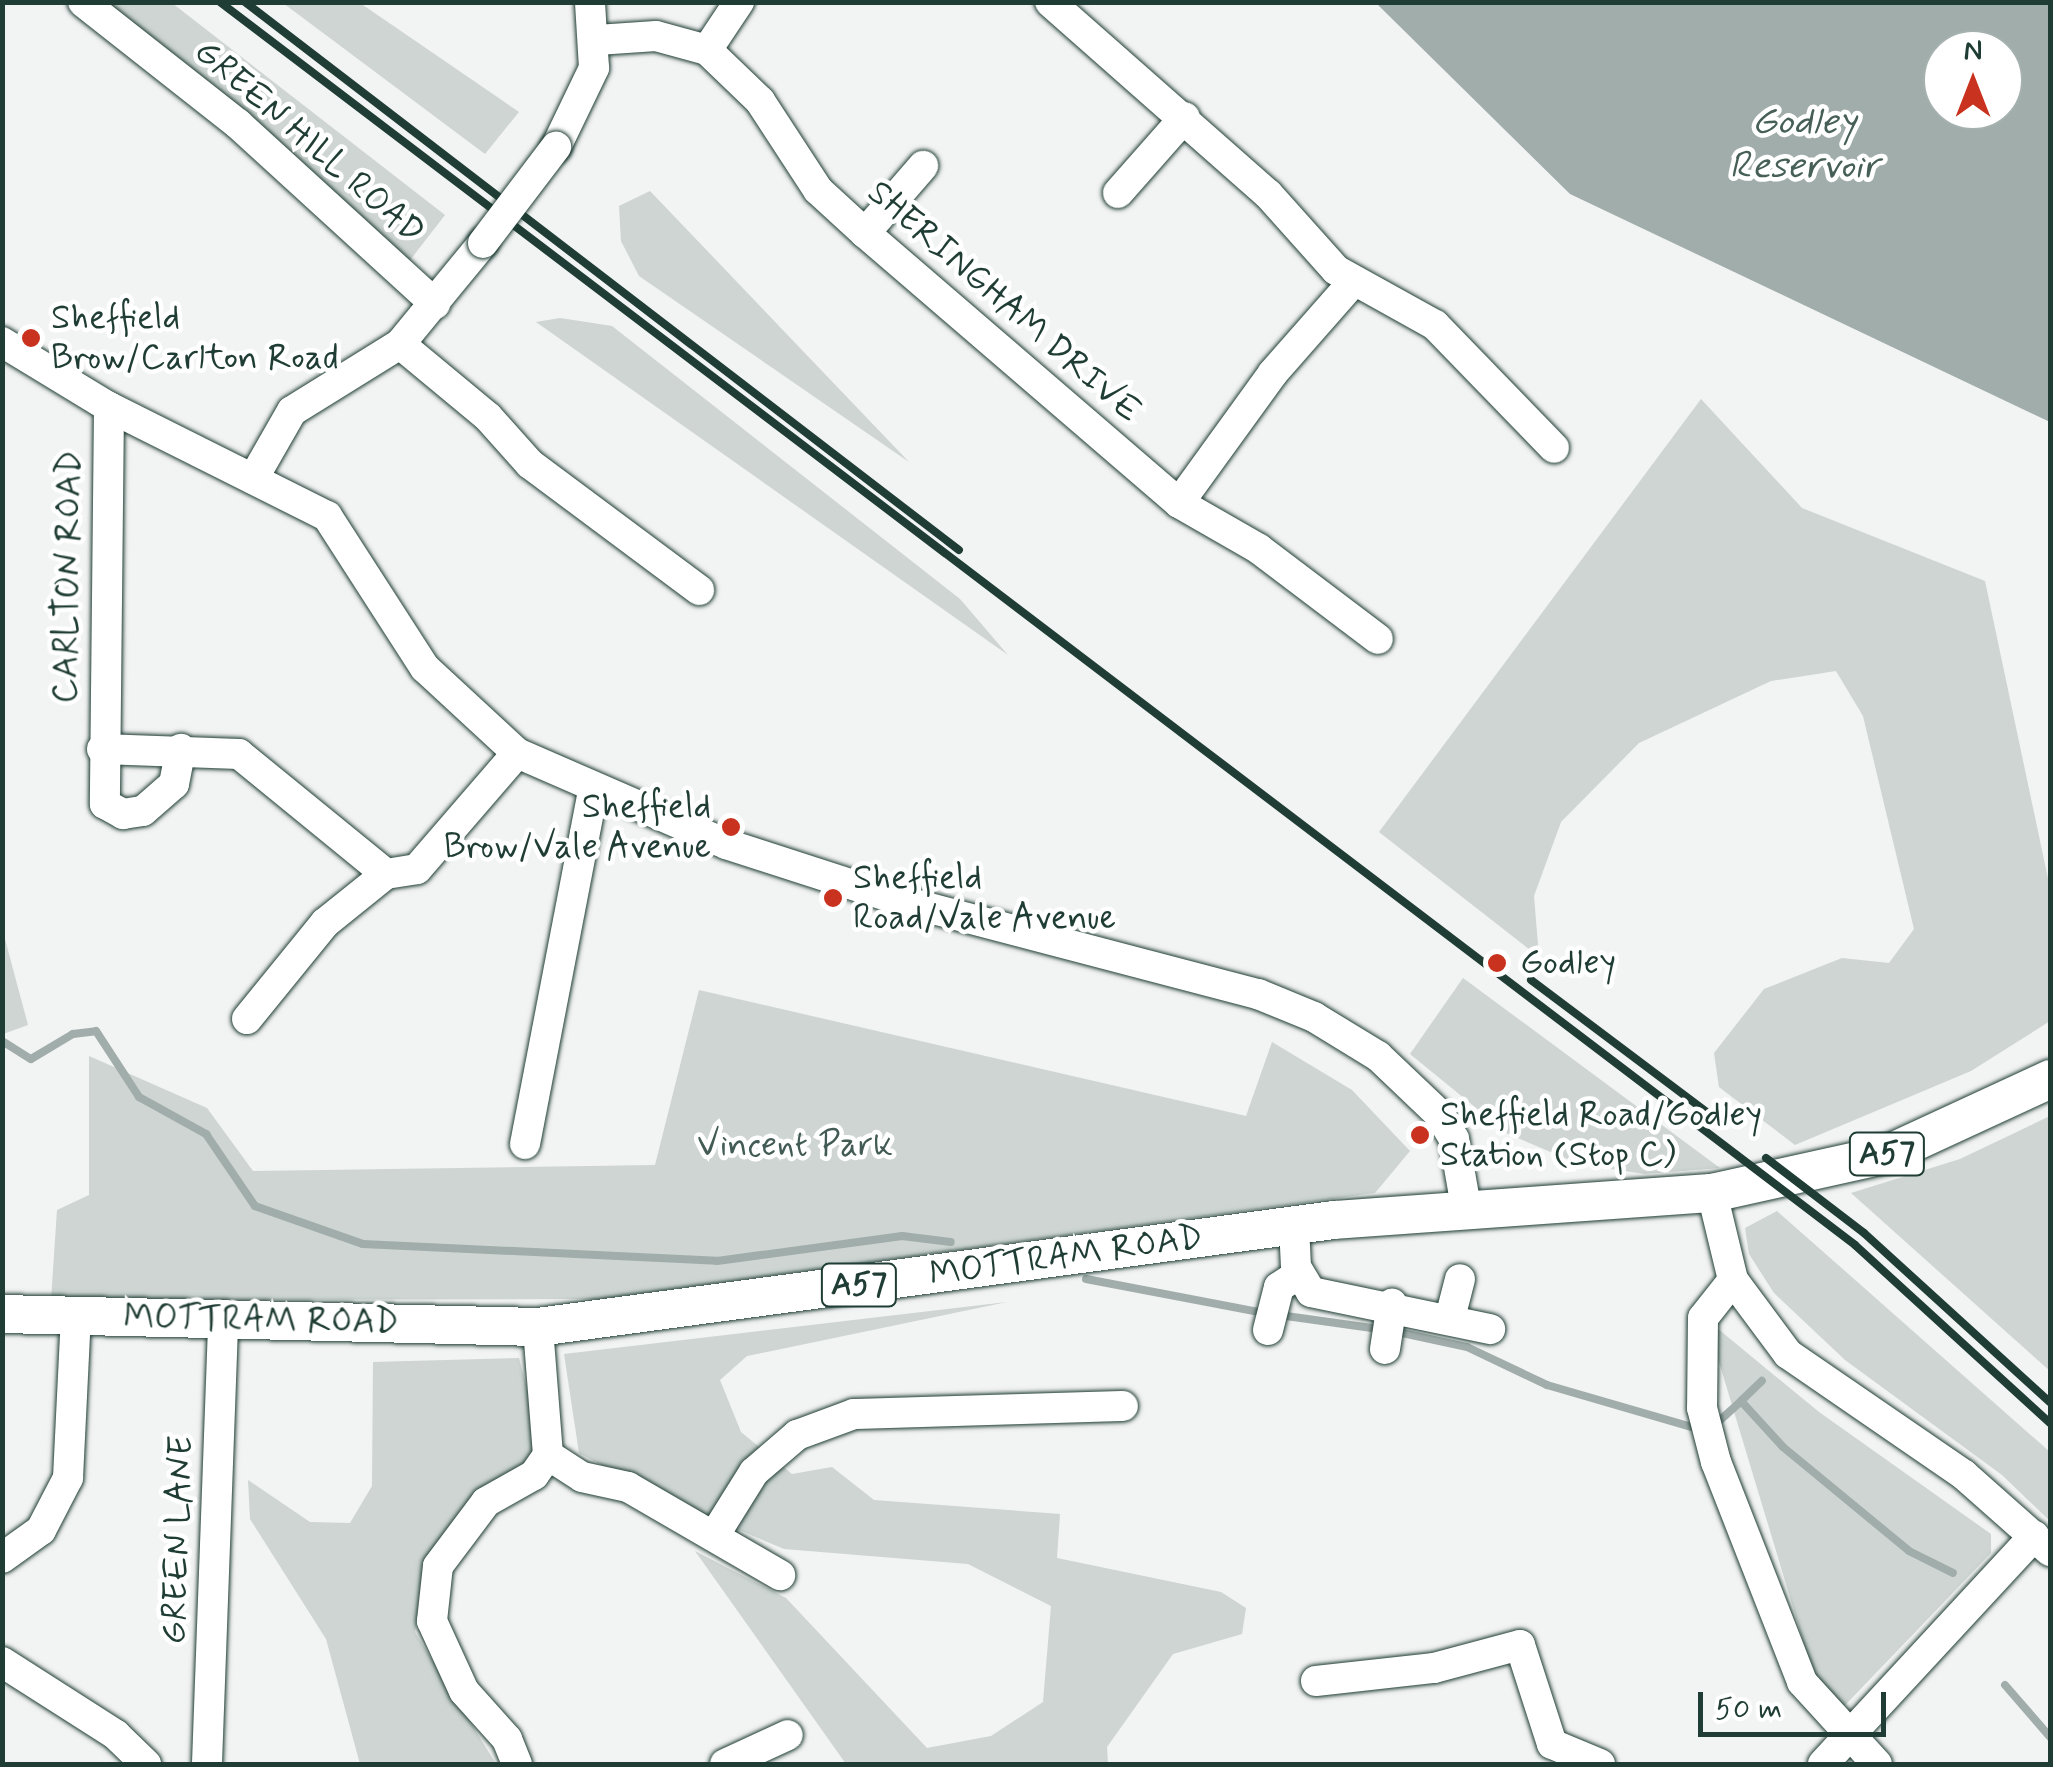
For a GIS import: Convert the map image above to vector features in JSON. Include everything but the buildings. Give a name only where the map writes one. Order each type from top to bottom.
[{"type":"main road","name":"MOTTRAM ROAD","points":[[2,1314],[538,1327],[1294,1225],[1466,1207],[1712,1193],[1888,1154],[2050,1079]]},
{"type":"street","name":"GREEN HILL ROAD","points":[[83,2],[238,124],[435,304]]},
{"type":"street","points":[[253,479],[292,411],[400,344],[556,147],[584,97],[597,40],[590,2]]},
{"type":"street","points":[[708,50],[739,2]]},
{"type":"street","points":[[1050,2],[1185,116],[1352,283],[1435,325],[1554,448]]},
{"type":"street","name":"SHERINGHAM DRIVE","points":[[597,40],[656,36],[708,50],[760,101],[818,190],[1179,504],[1259,549],[1378,640]]},
{"type":"street","points":[[1118,193],[1185,116]]},
{"type":"street","points":[[866,232],[923,166]]},
{"type":"street","points":[[1179,504],[1273,373],[1352,283]]},
{"type":"street","points":[[2,342],[108,407],[327,516],[424,668],[516,753],[593,791],[903,901],[1258,994],[1314,1018],[1378,1056],[1439,1114],[1454,1139],[1466,1207]]},
{"type":"street","points":[[400,344],[488,417],[530,464],[699,590]]},
{"type":"street","name":"CARLTON ROAD","points":[[108,407],[101,795],[123,814],[143,811],[174,784],[181,749]]},
{"type":"street","points":[[102,749],[239,754],[386,874]]},
{"type":"street","points":[[248,1019],[325,923],[386,874],[416,869],[516,753]]},
{"type":"street","points":[[524,1144],[593,791]]},
{"type":"street","points":[[1712,1193],[1733,1280],[1788,1354],[1964,1476],[2042,1543],[1822,1764]]},
{"type":"street","points":[[1294,1225],[1299,1274],[1312,1292],[1389,1325],[1450,1318],[1490,1329]]},
{"type":"street","points":[[1269,1319],[1299,1274]]},
{"type":"street","points":[[1450,1318],[1460,1279]]},
{"type":"street","points":[[1733,1280],[1702,1318],[1702,1408],[1711,1444],[1802,1682],[1877,1764]]},
{"type":"street","points":[[2,1558],[40,1530],[68,1478],[76,1316]]},
{"type":"street","name":"GREEN LANE","points":[[207,1763],[224,1319]]},
{"type":"street","points":[[517,1764],[507,1739],[464,1690],[432,1621],[438,1566],[486,1502],[534,1475],[548,1455],[538,1327]]},
{"type":"street","points":[[714,1536],[754,1472],[797,1435],[854,1414],[1123,1406]]},
{"type":"street","points":[[548,1455],[714,1536],[780,1576]]},
{"type":"street","points":[[1316,1681],[1434,1668],[1520,1646],[1552,1744],[1600,1764]]},
{"type":"street","points":[[2,1662],[116,1735],[146,1764]]},
{"type":"street","points":[[724,1764],[788,1734]]},
{"type":"green space","points":[[99,3],[172,3],[445,215],[407,264]]},
{"type":"green space","points":[[283,3],[360,3],[519,112],[485,154]]},
{"type":"green space","points":[[650,191],[909,462],[639,276],[621,241],[619,206]]},
{"type":"green space","points":[[560,318],[612,326],[960,599],[1008,655],[536,322]]},
{"type":"green space","points":[[1701,399],[1802,508],[1985,581],[2050,888],[2050,1021],[1971,1071],[1795,1145],[1719,1087],[1714,1053],[1764,989],[1842,958],[1889,963],[1914,929],[1863,716],[1836,671],[1771,681],[1639,743],[1561,822],[1534,896],[1539,957],[1379,832]]},
{"type":"green space","points":[[2,928],[28,1025],[3,1034],[2,1034]]},
{"type":"green space","points":[[1463,978],[1720,1168],[1645,1174],[1579,1164],[1508,1134],[1410,1054]]},
{"type":"green space","name":"Vincent Park","points":[[699,990],[1246,1116],[1272,1042],[1352,1090],[1410,1151],[1375,1193],[600,1299],[51,1300],[57,1210],[89,1195],[89,1056],[207,1108],[253,1171],[655,1165]]},
{"type":"green space","points":[[2050,1116],[2050,1371],[1851,1193],[1960,1159]]},
{"type":"green space","points":[[1777,1211],[2050,1452],[2050,1521],[2002,1475],[1845,1360],[1774,1293],[1749,1254],[1745,1228]]},
{"type":"green space","points":[[1007,1302],[747,1356],[720,1380],[741,1432],[792,1474],[832,1467],[874,1500],[1060,1514],[1057,1558],[1221,1592],[1246,1608],[1242,1634],[1173,1654],[1107,1747],[1108,1764],[846,1764],[695,1551],[786,1598],[927,1748],[991,1736],[1043,1702],[1051,1606],[968,1564],[784,1549],[659,1496],[579,1453],[564,1354]]},
{"type":"green space","points":[[1706,1319],[1819,1412],[1991,1534],[1991,1553],[1828,1723]]},
{"type":"green space","points":[[519,1358],[537,1427],[531,1464],[471,1500],[427,1556],[415,1632],[496,1764],[360,1764],[326,1639],[250,1519],[248,1480],[310,1522],[350,1523],[372,1486],[373,1362]]},
{"type":"water","name":"Godley Reservoir","points":[[1376,3],[2050,3],[2050,422],[1570,194]]},
{"type":"waterway","points":[[2,1041],[31,1059],[73,1034],[96,1031],[139,1097],[206,1134],[255,1206],[363,1244],[717,1261],[902,1236],[951,1242]]},
{"type":"waterway","points":[[1086,1279],[1265,1313]]},
{"type":"waterway","points":[[1279,1315],[1379,1329]]},
{"type":"waterway","points":[[1393,1331],[1467,1347],[1547,1385],[1692,1427]]},
{"type":"waterway","points":[[1741,1401],[1762,1381]]},
{"type":"waterway","points":[[1718,1422],[1741,1401],[1783,1447],[1909,1551],[1953,1573]]},
{"type":"waterway","points":[[2005,1685],[2050,1737]]},
{"type":"railway","points":[[220,2],[1855,1245],[2050,1423]]},
{"type":"railway","points":[[245,2],[959,550]]},
{"type":"railway","points":[[1531,980],[1715,1118]]},
{"type":"railway","points":[[1766,1158],[1864,1233],[2050,1402]]},
{"type":"place","name":"Sheffield Brow/Carlton Road","points":[[31,338]]},
{"type":"place","name":"Sheffield Brow/Vale Avenue","points":[[731,827]]},
{"type":"place","name":"Sheffield Road/Vale Avenue","points":[[833,898]]},
{"type":"place","name":"Godley","points":[[1497,963]]},
{"type":"place","name":"Sheffield Road/Godley Station (Stop C)","points":[[1420,1135]]}]
